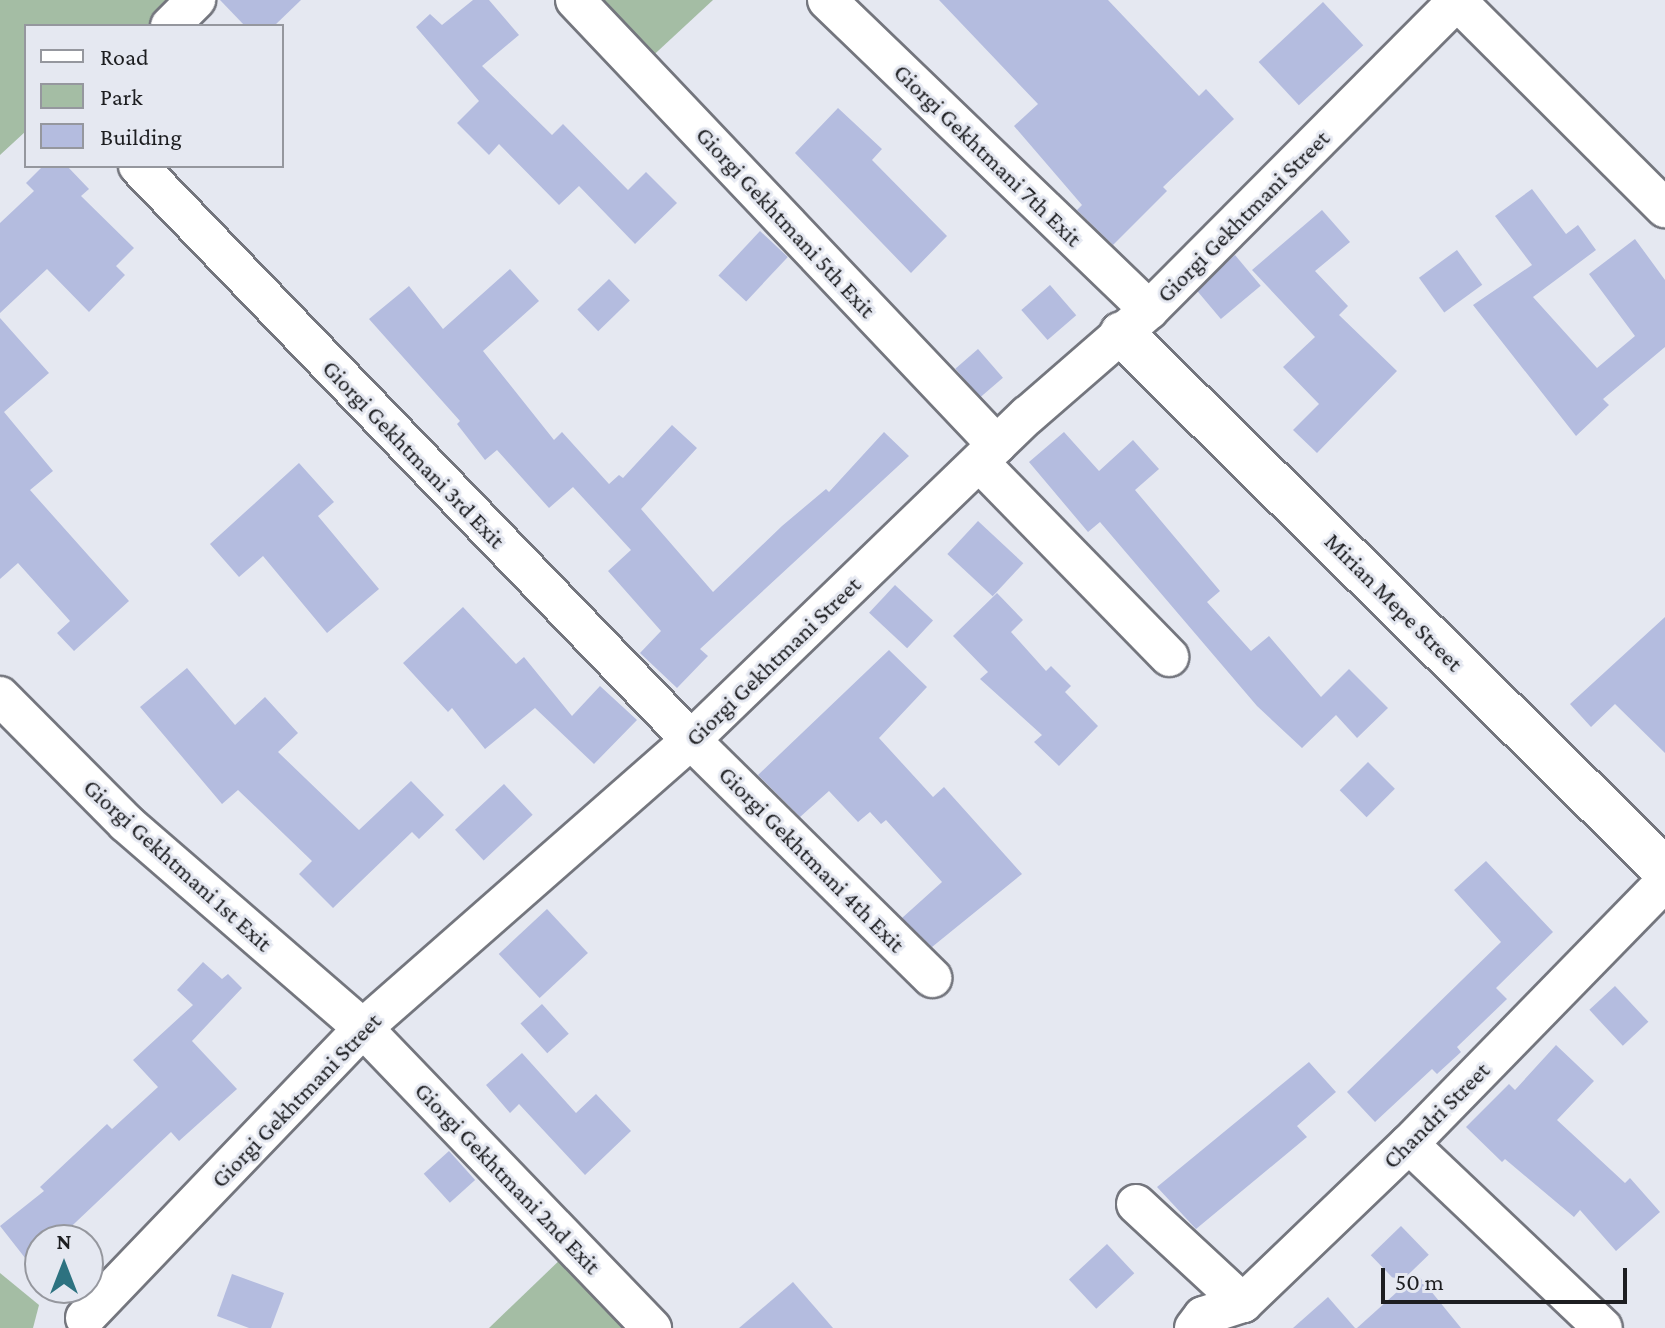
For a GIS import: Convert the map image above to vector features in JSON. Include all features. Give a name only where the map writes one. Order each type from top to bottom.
[{"type":"street","points":[[172,24],[196,0]]},
{"type":"street","name":"Giorgi Gekhtmani 5th Exit","points":[[575,0],[989,454],[1169,657]]},
{"type":"street","name":"Giorgi Gekhtmani 7th Exit","points":[[827,0],[1136,322]]},
{"type":"street","points":[[1457,0],[1665,208]]},
{"type":"street","name":"Giorgi Gekhtmani Street","points":[[85,1318],[363,1028],[691,740],[989,454],[1136,322],[1457,0]]},
{"type":"street","name":"Giorgi Gekhtmani 3rd Exit","points":[[140,168],[691,740]]},
{"type":"street","name":"Mirian Mepe Street","points":[[1136,322],[1665,870]]},
{"type":"street","name":"Giorgi Gekhtmani 1st Exit","points":[[0,696],[126,823],[363,1028]]},
{"type":"street","name":"Giorgi Gekhtmani 4th Exit","points":[[691,740],[932,978]]},
{"type":"street","name":"Chandri Street","points":[[1194,1328],[1203,1316],[1243,1303],[1409,1144],[1665,882]]},
{"type":"street","name":"Giorgi Gekhtmani 2nd Exit","points":[[363,1028],[652,1328]]},
{"type":"street","points":[[1409,1144],[1603,1328]]},
{"type":"street","points":[[1136,1204],[1243,1303]]},
{"type":"green space","points":[[0,0],[181,0],[155,24],[24,24],[24,133],[0,155]]},
{"type":"green space","points":[[585,0],[713,0],[645,63]]},
{"type":"green space","points":[[565,1255],[637,1328],[489,1328]]},
{"type":"green space","points":[[0,1273],[24,1293],[24,1304],[39,1305],[33,1328],[0,1328]]},
{"type":"building","points":[[220,0],[301,0],[276,24],[243,24]]},
{"type":"building","points":[[473,0],[489,0],[519,35],[482,66],[552,135],[563,124],[628,190],[646,172],[677,203],[635,244],[579,186],[559,205],[499,144],[489,155],[457,123],[479,101],[416,27],[430,14],[442,25]]},
{"type":"building","points":[[939,0],[1108,0],[1199,96],[1206,89],[1234,119],[1163,187],[1167,191],[1113,245],[1077,210],[1082,205],[1014,126],[1038,104]]},
{"type":"building","points":[[1323,2],[1363,45],[1299,105],[1259,62]]},
{"type":"building","points":[[838,108],[882,149],[872,160],[947,236],[911,273],[795,153]]},
{"type":"building","points":[[41,168],[69,168],[89,189],[81,196],[134,248],[116,266],[125,275],[89,312],[47,269],[0,313],[0,223],[34,191],[26,183]]},
{"type":"building","points":[[1532,189],[1566,234],[1578,225],[1596,250],[1533,297],[1597,368],[1635,336],[1589,274],[1635,239],[1665,280],[1665,347],[1603,399],[1609,405],[1576,436],[1473,305],[1532,265],[1495,216]]},
{"type":"building","points":[[1322,210],[1350,242],[1315,271],[1348,306],[1339,315],[1397,371],[1317,453],[1293,430],[1319,404],[1283,367],[1315,337],[1252,270]]},
{"type":"building","points":[[760,231],[788,257],[746,302],[718,276]]},
{"type":"building","points":[[1457,250],[1482,285],[1444,312],[1419,278]]},
{"type":"building","points":[[1235,255],[1261,286],[1221,319],[1195,288]]},
{"type":"building","points":[[510,269],[539,301],[483,351],[554,440],[562,432],[609,484],[619,475],[623,478],[672,425],[697,448],[641,509],[713,592],[782,526],[826,489],[829,492],[884,432],[909,456],[700,649],[708,656],[677,688],[640,653],[661,631],[608,571],[631,550],[573,487],[549,508],[497,450],[485,460],[457,424],[460,421],[369,319],[409,286],[443,329]]},
{"type":"building","points":[[609,279],[630,301],[598,331],[577,310]]},
{"type":"building","points":[[1050,285],[1076,315],[1048,340],[1021,310]]},
{"type":"building","points":[[0,318],[49,373],[4,412],[53,471],[30,490],[129,601],[74,651],[57,633],[70,621],[18,563],[0,579]]},
{"type":"building","points":[[978,349],[1003,378],[980,397],[955,369]]},
{"type":"building","points":[[1064,432],[1099,471],[1133,440],[1159,469],[1135,490],[1220,591],[1207,602],[1251,651],[1269,636],[1321,697],[1349,669],[1388,708],[1357,738],[1336,715],[1302,748],[1257,706],[1100,522],[1088,532],[1029,462]]},
{"type":"building","points":[[299,463],[334,502],[318,516],[379,589],[327,633],[263,556],[239,577],[210,544]]},
{"type":"building","points":[[978,521],[1023,563],[993,596],[947,554]]},
{"type":"building","points":[[895,585],[933,620],[907,648],[869,613]]},
{"type":"building","points":[[997,593],[1023,620],[1011,632],[1046,671],[1051,666],[1071,686],[1065,692],[1098,726],[1059,766],[1034,742],[1042,735],[980,679],[988,672],[953,636]]},
{"type":"building","points":[[463,607],[516,664],[524,657],[572,716],[600,686],[637,720],[594,764],[535,708],[485,749],[452,708],[448,712],[403,663]]},
{"type":"building","points":[[1665,617],[1665,753],[1615,704],[1591,727],[1570,704]]},
{"type":"building","points":[[889,650],[927,687],[879,738],[933,797],[944,787],[1022,874],[932,947],[902,918],[942,882],[886,820],[881,824],[870,812],[858,822],[829,791],[800,817],[758,775]]},
{"type":"building","points":[[187,668],[235,725],[265,697],[298,733],[278,752],[359,830],[411,781],[444,815],[419,839],[412,832],[333,908],[299,874],[312,861],[238,790],[222,804],[140,707]]},
{"type":"building","points":[[1368,762],[1395,789],[1367,817],[1340,790]]},
{"type":"building","points":[[504,784],[533,815],[484,860],[455,830]]},
{"type":"building","points":[[1486,861],[1553,932],[1496,988],[1507,999],[1457,1047],[1461,1052],[1437,1074],[1432,1069],[1375,1122],[1347,1092],[1501,942],[1454,890]]},
{"type":"building","points":[[547,909],[588,953],[540,998],[499,954]]},
{"type":"building","points":[[203,962],[222,979],[228,974],[242,988],[192,1041],[237,1089],[179,1141],[171,1132],[74,1224],[24,1224],[24,1257],[0,1226],[44,1191],[40,1187],[107,1124],[112,1129],[158,1087],[133,1060],[193,1005],[177,990]]},
{"type":"building","points":[[1615,986],[1648,1022],[1623,1046],[1589,1010]]},
{"type":"building","points":[[542,1004],[569,1034],[547,1053],[520,1023]]},
{"type":"building","points":[[1556,1045],[1594,1081],[1557,1120],[1625,1183],[1630,1178],[1660,1212],[1616,1251],[1580,1210],[1574,1217],[1505,1159],[1502,1162],[1466,1127],[1509,1084],[1515,1090]]},
{"type":"building","points":[[522,1053],[576,1113],[596,1094],[631,1131],[585,1175],[519,1104],[510,1113],[486,1085]]},
{"type":"building","points":[[1309,1062],[1336,1092],[1297,1126],[1307,1137],[1196,1229],[1157,1187]]},
{"type":"building","points":[[449,1151],[475,1180],[450,1203],[424,1174]]},
{"type":"building","points":[[1401,1226],[1429,1255],[1399,1284],[1371,1255]]},
{"type":"building","points":[[1107,1244],[1134,1273],[1096,1309],[1069,1279]]},
{"type":"building","points":[[232,1274],[284,1293],[271,1328],[249,1328],[217,1316]]},
{"type":"building","points":[[1417,1274],[1461,1328],[1357,1328]]},
{"type":"building","points":[[793,1282],[833,1328],[739,1328]]},
{"type":"building","points":[[1328,1297],[1355,1328],[1293,1328]]}]
